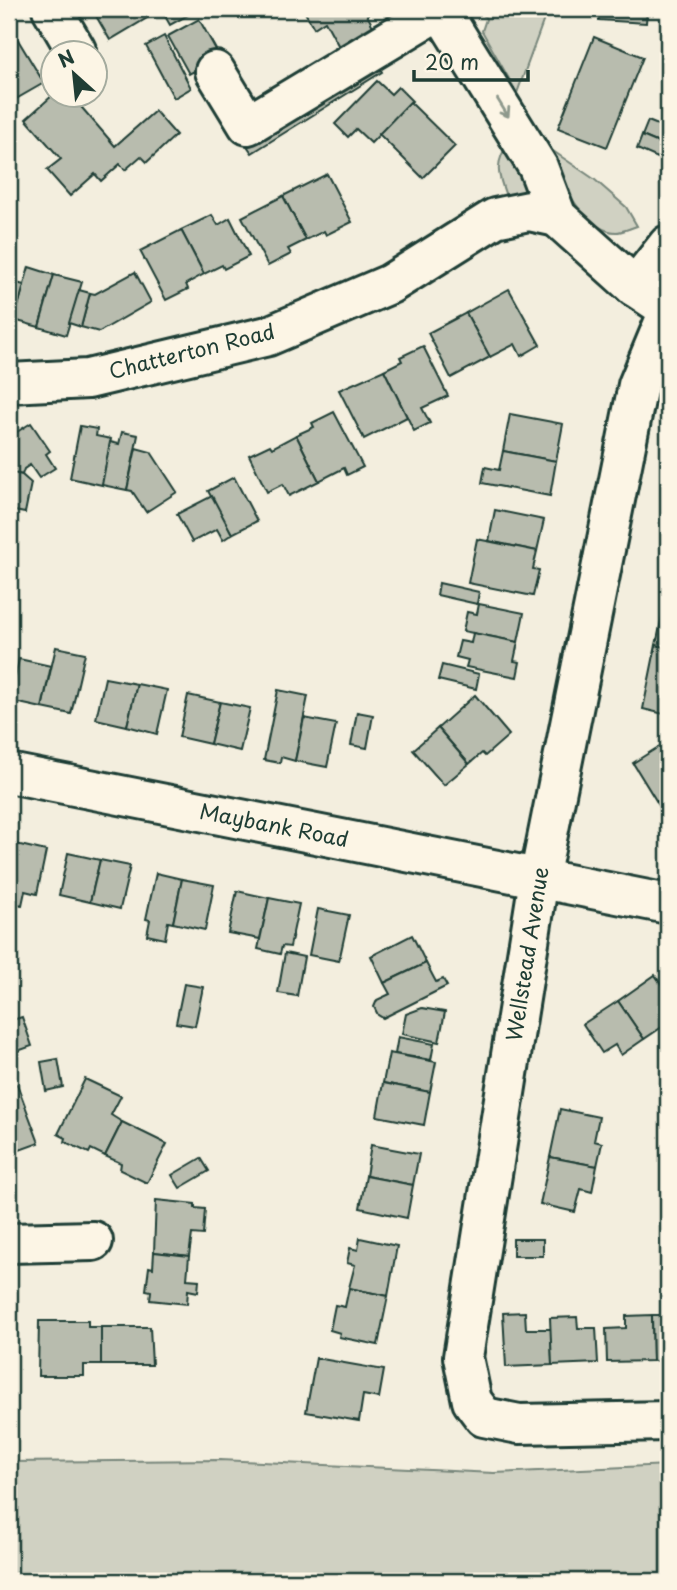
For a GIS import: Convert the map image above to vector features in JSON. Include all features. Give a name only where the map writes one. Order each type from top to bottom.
[{"type":"street","points":[[52,9],[69,38]]},
{"type":"street","points":[[215,71],[234,121],[248,125],[441,9],[538,167],[557,217],[635,287],[668,311]]},
{"type":"street","name":"Chatterton Road","points":[[9,383],[88,379],[268,336],[390,284],[495,218],[529,211],[557,217]]},
{"type":"street","points":[[635,287],[668,245]]},
{"type":"street","name":"Wellstead Avenue","points":[[668,311],[638,385],[539,879],[463,1357],[472,1401],[484,1417],[519,1424],[668,1421]]},
{"type":"street","name":"Maybank Road","points":[[9,773],[668,904]]},
{"type":"street","points":[[9,1243],[93,1241]]},
{"type":"shaded area","points":[[480,9],[545,9],[544,19],[517,93],[482,31],[486,19]]},
{"type":"shaded area","points":[[510,141],[529,190],[517,199],[508,201],[499,163]]},
{"type":"shaded area","points":[[553,151],[594,179],[626,207],[637,226],[616,232],[593,223],[574,202],[545,153]]},
{"type":"shaded area","points":[[220,1460],[494,1473],[668,1465],[668,1581],[9,1581],[9,1462]]},
{"type":"building","points":[[92,9],[149,9],[152,15],[110,40]]},
{"type":"building","points":[[161,9],[199,9],[170,25]]},
{"type":"building","points":[[303,9],[373,9],[374,11],[367,15],[377,34],[343,54],[325,21],[314,28]]},
{"type":"building","points":[[599,9],[647,9],[646,23],[599,20]]},
{"type":"building","points":[[199,19],[220,57],[189,74],[168,36]]},
{"type":"building","points":[[9,25],[38,73],[38,86],[9,103]]},
{"type":"building","points":[[164,36],[191,88],[174,98],[146,46]]},
{"type":"building","points":[[594,37],[643,57],[607,147],[558,128]]},
{"type":"building","points":[[372,55],[382,72],[252,153],[241,137]]},
{"type":"building","points":[[377,81],[391,94],[398,87],[412,101],[371,143],[356,129],[348,137],[335,124]]},
{"type":"building","points":[[410,102],[455,146],[423,178],[379,134]]},
{"type":"building","points":[[38,108],[82,108],[115,146],[155,111],[176,135],[147,162],[141,156],[125,170],[120,164],[101,181],[95,174],[70,196],[47,170],[61,159],[26,119]]},
{"type":"building","points":[[648,121],[668,129],[668,147],[642,136]]},
{"type":"building","points":[[642,136],[668,147],[667,162],[637,149]]},
{"type":"building","points":[[327,174],[352,222],[326,235],[324,231],[306,240],[283,196]]},
{"type":"building","points":[[283,196],[306,240],[288,249],[291,254],[268,266],[242,217]]},
{"type":"building","points":[[212,215],[218,225],[230,218],[249,256],[224,269],[222,265],[204,274],[181,230]]},
{"type":"building","points":[[181,230],[204,274],[186,284],[188,289],[166,300],[140,251]]},
{"type":"building","points":[[29,267],[54,275],[39,327],[14,320]]},
{"type":"building","points":[[135,272],[151,302],[99,332],[81,327],[90,293],[95,294]]},
{"type":"building","points":[[54,275],[82,282],[66,335],[39,327]]},
{"type":"building","points":[[9,281],[24,285],[12,328],[9,327]]},
{"type":"building","points":[[509,289],[540,345],[521,356],[515,344],[490,357],[466,313]]},
{"type":"building","points":[[79,290],[90,293],[81,327],[69,323]]},
{"type":"building","points":[[466,313],[490,357],[451,378],[428,333]]},
{"type":"building","points":[[423,346],[448,396],[422,408],[430,423],[414,431],[384,370],[402,361],[400,357]]},
{"type":"building","points":[[384,370],[407,417],[364,439],[339,390]]},
{"type":"building","points":[[334,412],[363,467],[347,475],[344,468],[319,481],[296,435],[314,427],[312,423]]},
{"type":"building","points":[[510,414],[563,424],[556,461],[503,451]]},
{"type":"building","points":[[31,423],[50,451],[46,454],[55,468],[39,478],[30,465],[24,469],[22,475],[9,472],[9,437]]},
{"type":"building","points":[[80,426],[97,429],[96,436],[111,439],[102,485],[70,478]]},
{"type":"building","points":[[122,432],[138,435],[127,490],[102,485],[110,442],[119,444]]},
{"type":"building","points":[[296,435],[319,481],[289,496],[283,484],[267,492],[249,455],[270,445],[272,448]]},
{"type":"building","points":[[136,448],[151,452],[177,492],[146,512],[132,491],[127,490]]},
{"type":"building","points":[[503,451],[556,461],[550,496],[482,483],[485,467],[499,470]]},
{"type":"building","points":[[9,472],[22,475],[31,483],[25,513],[9,510]]},
{"type":"building","points":[[234,477],[257,521],[232,534],[208,491]]},
{"type":"building","points":[[212,496],[232,534],[223,540],[217,529],[192,542],[177,514]]},
{"type":"building","points":[[495,510],[544,520],[537,551],[489,541]]},
{"type":"building","points":[[477,539],[537,551],[533,569],[539,570],[533,596],[468,583]]},
{"type":"building","points":[[439,583],[479,592],[477,604],[437,595]]},
{"type":"building","points":[[668,598],[668,648],[656,645]]},
{"type":"building","points":[[479,604],[524,613],[518,642],[463,631],[467,612],[477,614]]},
{"type":"building","points":[[473,633],[518,642],[514,661],[520,662],[517,677],[466,667],[468,660],[456,657],[460,641],[471,643]]},
{"type":"building","points":[[656,645],[668,648],[668,715],[643,709]]},
{"type":"building","points":[[56,647],[85,653],[71,714],[42,708]]},
{"type":"building","points":[[19,659],[51,666],[42,708],[10,701]]},
{"type":"building","points":[[442,665],[479,674],[476,689],[438,680]]},
{"type":"building","points":[[105,678],[137,684],[127,726],[96,719]]},
{"type":"building","points":[[137,684],[167,690],[157,734],[127,726]]},
{"type":"building","points":[[278,690],[308,696],[295,761],[281,757],[280,763],[264,760]]},
{"type":"building","points":[[188,695],[220,702],[210,744],[179,737]]},
{"type":"building","points":[[475,695],[509,735],[485,756],[482,753],[469,764],[438,728]]},
{"type":"building","points":[[220,702],[250,708],[240,751],[210,744]]},
{"type":"building","points":[[357,712],[373,715],[367,748],[351,745]]},
{"type":"building","points":[[304,718],[336,724],[327,767],[295,761]]},
{"type":"building","points":[[438,728],[469,764],[444,785],[413,750]]},
{"type":"building","points":[[668,741],[668,795],[657,802],[633,763]]},
{"type":"building","points":[[668,795],[668,833],[661,821],[666,818],[657,802]]},
{"type":"building","points":[[9,843],[16,844],[9,879]]},
{"type":"building","points":[[16,844],[46,851],[37,894],[25,891],[22,905],[9,902],[9,879]]},
{"type":"building","points":[[68,853],[100,860],[90,902],[59,895]]},
{"type":"building","points":[[100,860],[130,866],[120,909],[90,902]]},
{"type":"building","points":[[156,873],[182,879],[173,923],[168,922],[165,939],[147,935],[150,920],[146,919]]},
{"type":"building","points":[[182,879],[214,885],[205,930],[173,923]]},
{"type":"building","points":[[237,891],[269,898],[260,939],[228,933]]},
{"type":"building","points":[[269,898],[299,904],[290,947],[282,946],[280,954],[258,949]]},
{"type":"building","points":[[318,909],[349,915],[339,961],[309,955]]},
{"type":"building","points":[[412,935],[426,963],[384,983],[371,956]]},
{"type":"building","points":[[285,953],[304,957],[297,996],[278,993]]},
{"type":"building","points":[[426,963],[436,982],[443,979],[447,986],[383,1018],[378,1015],[374,1007],[377,1000],[390,994],[384,983]]},
{"type":"building","points":[[655,975],[668,994],[668,1023],[644,1039],[618,1001]]},
{"type":"building","points":[[184,984],[203,987],[195,1026],[176,1023]]},
{"type":"building","points":[[618,1001],[644,1039],[621,1055],[615,1045],[602,1053],[583,1024]]},
{"type":"building","points":[[422,1008],[445,1012],[439,1042],[402,1034],[406,1014]]},
{"type":"building","points":[[22,1017],[32,1046],[9,1054],[9,1021]]},
{"type":"building","points":[[398,1037],[434,1044],[431,1060],[395,1054]]},
{"type":"building","points":[[389,1053],[436,1062],[430,1092],[383,1083]]},
{"type":"building","points":[[58,1059],[63,1087],[46,1091],[41,1062]]},
{"type":"building","points":[[85,1079],[121,1096],[111,1115],[122,1122],[105,1156],[91,1149],[89,1153],[65,1142],[66,1138],[58,1134]]},
{"type":"building","points":[[383,1083],[430,1092],[424,1125],[377,1116]]},
{"type":"building","points":[[17,1084],[39,1143],[17,1151],[16,1147],[9,1150],[9,1087]]},
{"type":"building","points":[[560,1109],[599,1117],[594,1141],[602,1143],[597,1166],[550,1157]]},
{"type":"building","points":[[122,1122],[167,1144],[147,1183],[120,1170],[121,1163],[105,1156]]},
{"type":"building","points":[[371,1145],[419,1154],[413,1185],[366,1176]]},
{"type":"building","points":[[550,1157],[597,1166],[592,1192],[581,1189],[575,1212],[540,1204]]},
{"type":"building","points":[[201,1158],[209,1171],[180,1188],[172,1175]]},
{"type":"building","points":[[366,1176],[413,1185],[407,1218],[360,1208]]},
{"type":"building","points":[[156,1200],[195,1204],[195,1208],[205,1209],[203,1235],[192,1234],[189,1256],[154,1252]]},
{"type":"building","points":[[360,1238],[397,1246],[388,1296],[349,1288],[355,1265],[347,1263],[350,1248],[358,1250]]},
{"type":"building","points":[[513,1239],[543,1239],[543,1256],[513,1256]]},
{"type":"building","points":[[154,1252],[189,1256],[187,1279],[199,1280],[198,1292],[188,1290],[187,1304],[150,1300],[151,1291],[146,1290],[149,1267],[153,1268]]},
{"type":"building","points":[[349,1288],[388,1296],[378,1345],[339,1337],[340,1333],[330,1330],[335,1305],[345,1307]]},
{"type":"building","points":[[525,1312],[526,1329],[551,1329],[552,1365],[506,1367],[503,1313]]},
{"type":"building","points":[[652,1315],[653,1361],[607,1362],[606,1329],[626,1328],[626,1316]]},
{"type":"building","points":[[652,1315],[668,1315],[668,1360],[653,1361]]},
{"type":"building","points":[[577,1317],[578,1328],[596,1328],[598,1363],[552,1365],[550,1318]]},
{"type":"building","points":[[39,1321],[88,1321],[88,1327],[101,1327],[101,1365],[84,1365],[84,1376],[38,1376]]},
{"type":"building","points":[[101,1327],[150,1327],[152,1365],[101,1365]]},
{"type":"building","points":[[316,1358],[384,1370],[379,1398],[363,1395],[359,1421],[306,1412]]}]
